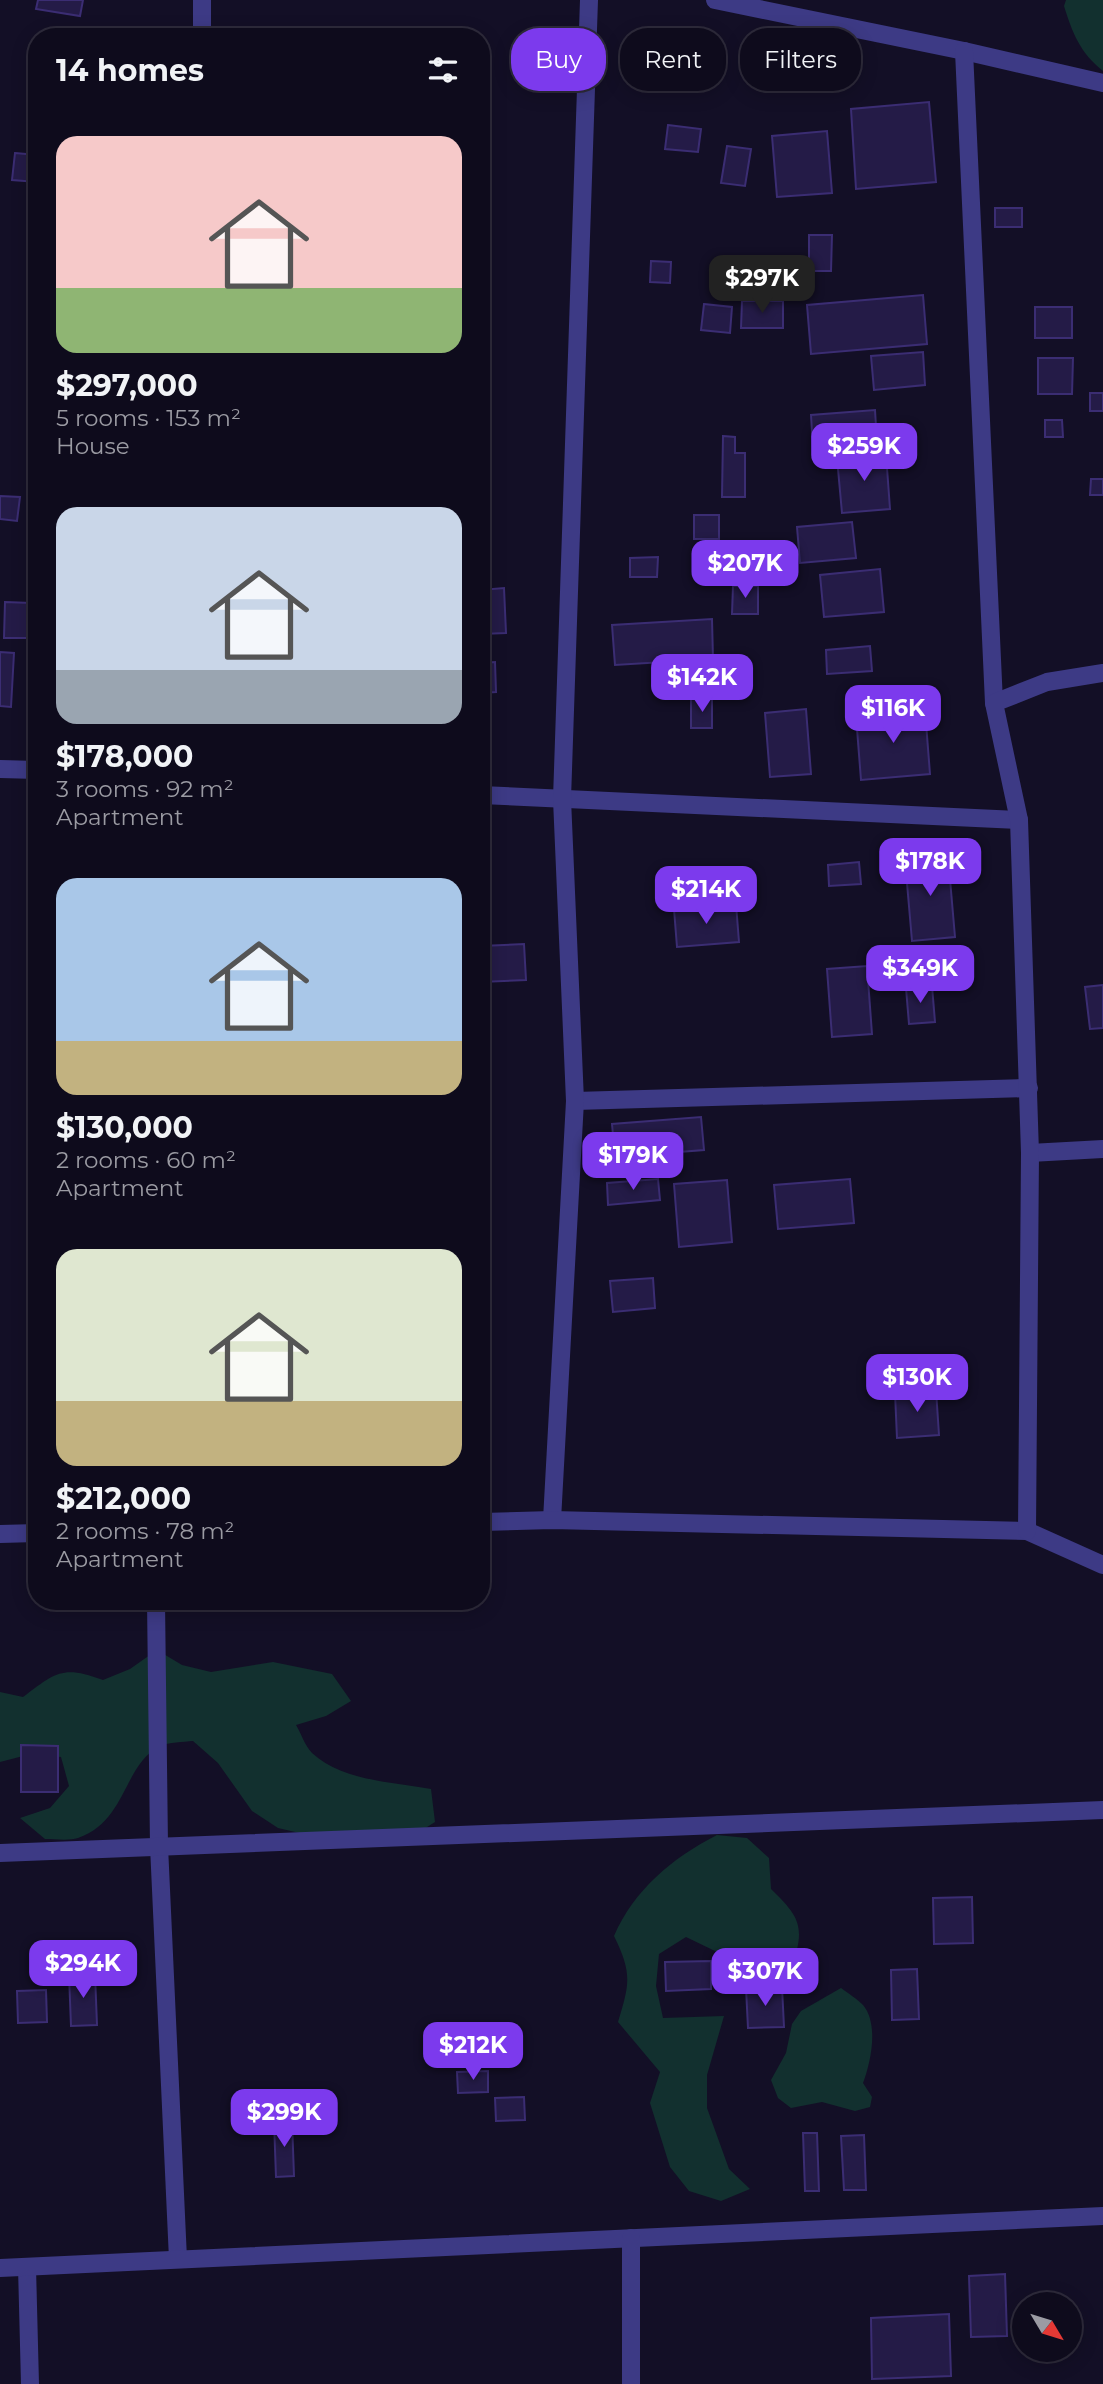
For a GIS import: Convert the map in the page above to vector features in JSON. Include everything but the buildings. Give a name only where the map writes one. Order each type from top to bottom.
[{"type":"street","points":[[202,0],[202,28]]},
{"type":"street","points":[[552,1520],[575,1101],[562,799],[589,0]]},
{"type":"street","points":[[715,0],[964,51],[1103,83]]},
{"type":"street","points":[[964,51],[993,703],[1019,820],[1030,1153],[1027,1531]]},
{"type":"street","points":[[993,703],[1047,682],[1103,673]]},
{"type":"street","points":[[0,769],[28,770]]},
{"type":"street","points":[[490,795],[1019,820]]},
{"type":"street","points":[[575,1101],[1029,1088]]},
{"type":"street","points":[[1030,1153],[1103,1149]]},
{"type":"street","points":[[490,1522],[552,1520],[1027,1531],[1103,1565]]},
{"type":"street","points":[[0,1534],[28,1533]]},
{"type":"street","points":[[156,1610],[159,1846],[178,2259]]},
{"type":"street","points":[[0,1853],[1103,1810]]},
{"type":"street","points":[[0,2268],[1103,2216]]},
{"type":"street","points":[[631,2238],[631,2384]]},
{"type":"street","points":[[27,2267],[30,2384]]},
{"type":"green space","points":[[1066,0],[1103,0],[1103,71],[1088,57],[1078,42],[1064,6]]},
{"type":"green space","points":[[157,1650],[182,1665],[211,1672],[273,1662],[332,1674],[351,1701],[326,1716],[296,1725],[312,1753],[324,1762],[353,1775],[431,1789],[435,1822],[408,1839],[308,1835],[278,1828],[252,1811],[218,1763],[193,1741],[160,1746],[148,1755],[138,1766],[116,1806],[94,1830],[74,1839],[45,1839],[20,1818],[50,1808],[69,1786],[61,1757],[31,1754],[0,1762],[0,1692],[23,1697],[52,1677],[69,1672],[103,1680],[130,1669]]},
{"type":"green space","points":[[717,1835],[747,1838],[769,1858],[771,1889],[789,1908],[798,1924],[799,1932],[792,1967],[765,1982],[735,1974],[715,1951],[686,1937],[659,1954],[656,1986],[663,2018],[724,2016],[707,2075],[707,2108],[729,2169],[750,2189],[721,2201],[689,2191],[670,2167],[650,2103],[660,2072],[618,2022],[627,1978],[624,1960],[614,1936],[632,1904],[656,1877],[685,1854]]},
{"type":"green space","points":[[841,1988],[863,2005],[871,2022],[871,2054],[863,2083],[872,2097],[870,2107],[855,2111],[822,2102],[791,2108],[778,2098],[771,2080],[786,2053],[792,2024],[801,2011]]}]
